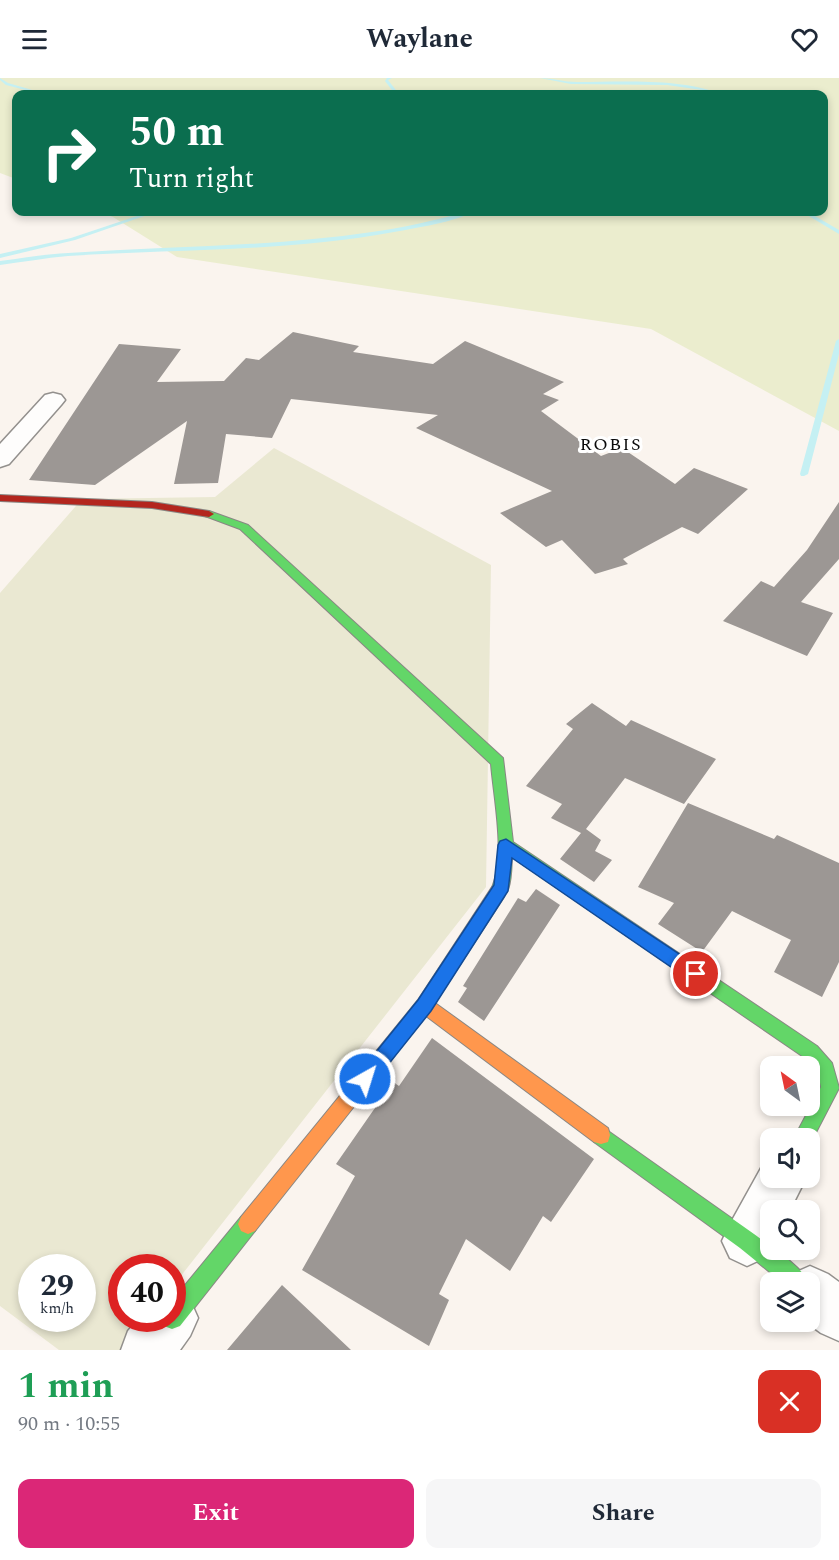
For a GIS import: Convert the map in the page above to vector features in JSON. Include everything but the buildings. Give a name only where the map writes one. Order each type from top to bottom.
[{"type":"street","points":[[0,459],[53,400]]},
{"type":"street","points":[[0,498],[54,499],[191,508],[224,517],[244,527],[498,762],[506,845],[502,886],[424,1005],[186,1301]]},
{"type":"street","points":[[506,845],[811,1052],[826,1069],[830,1088],[808,1128]]},
{"type":"street","points":[[424,1005],[747,1241],[786,1272]]},
{"type":"street","points":[[747,1241],[776,1188]]},
{"type":"street","points":[[820,1300],[839,1315]]},
{"type":"street","points":[[147,1350],[161,1332]]},
{"type":"green space","points":[[0,78],[839,78],[839,431],[651,329],[177,257],[110,216],[828,216],[828,90],[12,90],[12,178],[0,173]]},
{"type":"shaded area","points":[[274,448],[491,565],[486,887],[186,1269],[186,1254],[108,1254],[108,1332],[137,1332],[123,1350],[59,1350],[35,1332],[96,1332],[96,1254],[18,1254],[18,1319],[0,1306],[0,593],[82,499],[215,497]]},
{"type":"waterway","points":[[0,78],[7,84],[29,90]]},
{"type":"waterway","points":[[390,78],[386,80],[394,90]]},
{"type":"waterway","points":[[542,78],[571,83],[667,83],[705,90]]},
{"type":"waterway","points":[[0,256],[73,239],[141,216]]},
{"type":"waterway","points":[[0,263],[48,256],[325,240],[374,234],[455,216]]},
{"type":"waterway","points":[[812,216],[839,232]]},
{"type":"waterway","points":[[804,474],[839,341]]},
{"type":"traffic: fast","points":[[209,514],[244,527],[498,762],[506,845],[502,887],[498,892]]},
{"type":"traffic: fast","points":[[506,845],[811,1052],[826,1069],[830,1088],[808,1128]]},
{"type":"traffic: fast","points":[[601,1135],[747,1241],[786,1272]]},
{"type":"traffic: fast","points":[[186,1301],[248,1224]]},
{"type":"traffic: slow","points":[[248,1224],[424,1005],[498,892]]},
{"type":"traffic: slow","points":[[424,1005],[601,1135]]},
{"type":"traffic: jam","points":[[0,498],[152,505],[209,514]]},
{"type":"district","name":"ROBIS","points":[[611,444]]},
{"type":"route","points":[[365,1079],[424,1005],[502,886],[506,845],[696,974]]}]
